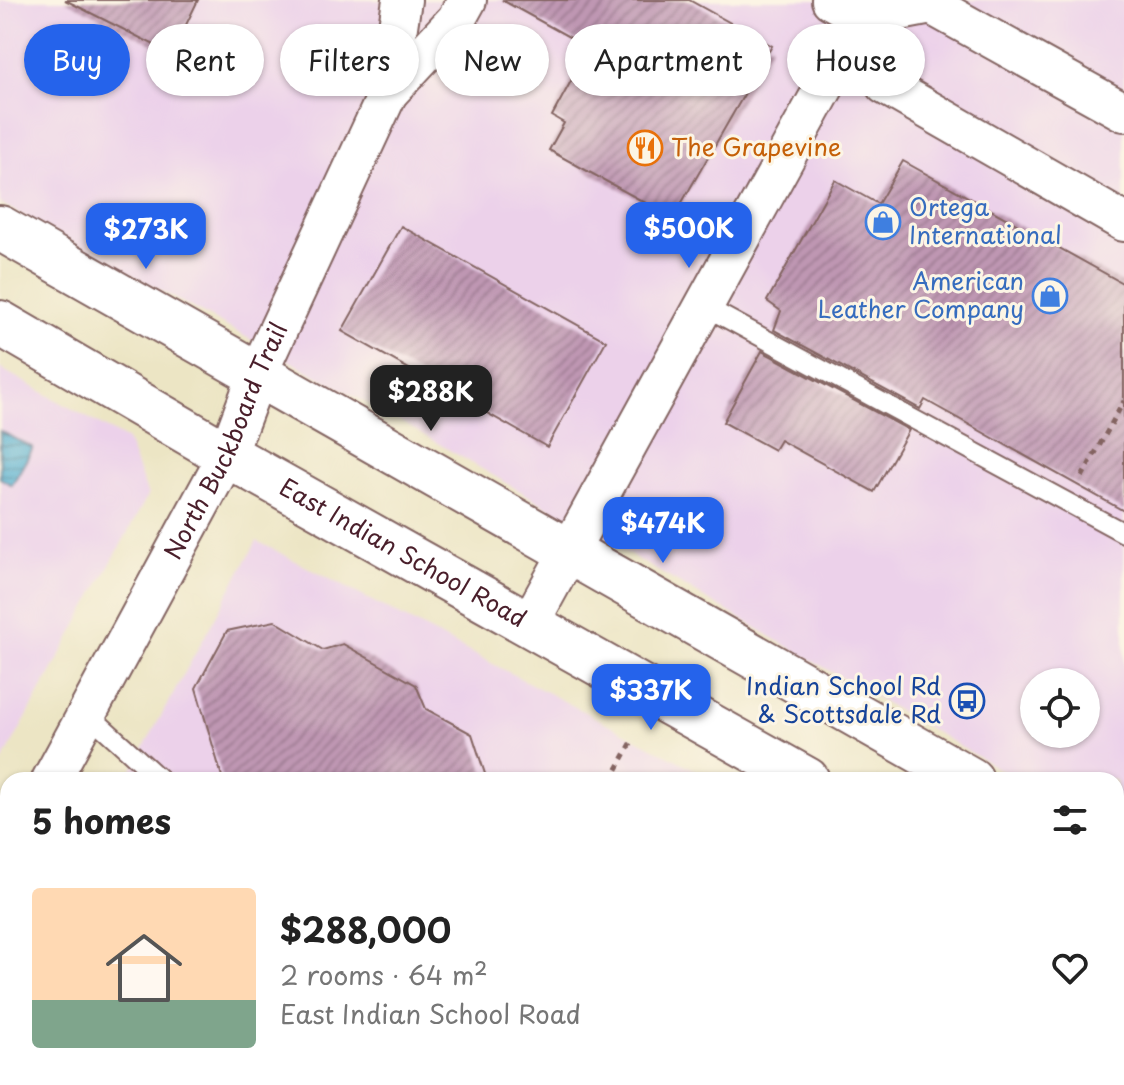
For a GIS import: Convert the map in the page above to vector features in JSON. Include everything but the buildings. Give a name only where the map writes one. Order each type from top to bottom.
[{"type":"main road","points":[[0,228],[957,772]]},
{"type":"main road","name":"East Indian School Road","points":[[0,323],[227,455],[793,772]]},
{"type":"street","name":"North Buckboard Trail","points":[[398,24],[402,0]]},
{"type":"street","name":"North Buckboard Trail","points":[[419,60],[456,20],[467,0]]},
{"type":"street","points":[[856,6],[931,5],[1124,112]]},
{"type":"street","points":[[856,6],[885,85],[1124,222]]},
{"type":"street","points":[[529,624],[704,306],[856,6]]},
{"type":"street","name":"North Buckboard Trail","points":[[55,772],[227,455],[258,373],[387,96]]},
{"type":"lane","points":[[704,306],[1124,533]]},
{"type":"lane","points":[[87,713],[152,772]]},
{"type":"path","points":[[1069,501],[1124,401]]},
{"type":"path","points":[[615,772],[633,740]]},
{"type":"shaded area","points":[[0,0],[1124,0],[1124,772],[1004,772],[389,415],[0,203]]},
{"type":"shaded area","points":[[0,368],[127,440],[148,495],[0,766]]},
{"type":"shaded area","points":[[257,541],[700,772],[130,772]]},
{"type":"water","points":[[0,431],[33,448],[12,485],[0,478]]},
{"type":"place","name":"The Grapevine","points":[[645,148]]},
{"type":"place","name":"Ortega International","points":[[883,222]]},
{"type":"place","name":"American Leather Company","points":[[1050,296]]},
{"type":"place","name":"Indian School Rd & Scottsdale Rd","points":[[967,701]]}]
